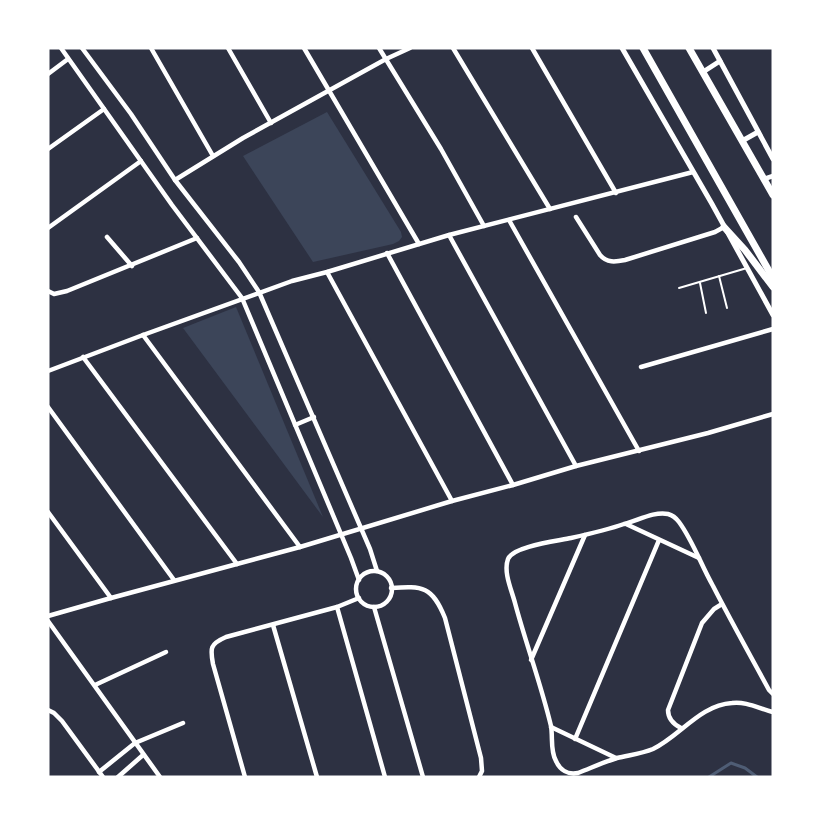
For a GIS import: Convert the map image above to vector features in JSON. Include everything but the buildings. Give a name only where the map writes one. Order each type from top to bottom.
[{"type":"main road","points":[[643,48],[773,278]]},
{"type":"main road","points":[[689,48],[773,195]]},
{"type":"main road","points":[[724,227],[773,287]]},
{"type":"street","points":[[61,48],[242,298],[358,580],[356,589],[359,598],[363,603],[374,607],[387,601],[392,588],[387,577],[377,571],[366,573],[358,580]]},
{"type":"street","points":[[82,48],[131,114],[175,180],[253,280],[372,553],[377,571]]},
{"type":"street","points":[[151,48],[213,156]]},
{"type":"street","points":[[228,48],[271,123]]},
{"type":"street","points":[[304,48],[419,244]]},
{"type":"street","points":[[379,48],[441,149],[484,226]]},
{"type":"street","points":[[175,180],[271,123],[410,48]]},
{"type":"street","points":[[453,48],[550,210]]},
{"type":"street","points":[[532,48],[616,193]]},
{"type":"street","points":[[622,48],[773,315]]},
{"type":"street","points":[[713,48],[773,159]]},
{"type":"street","points":[[48,74],[68,59]]},
{"type":"street","points":[[703,72],[720,61]]},
{"type":"street","points":[[48,149],[105,109]]},
{"type":"street","points":[[742,141],[758,132]]},
{"type":"street","points":[[48,228],[141,161]]},
{"type":"street","points":[[48,371],[143,334],[292,281],[484,226],[693,172]]},
{"type":"street","points":[[764,179],[773,176]]},
{"type":"street","points":[[576,217],[600,255],[609,261],[625,260],[715,232],[724,227]]},
{"type":"street","points":[[509,220],[639,451]]},
{"type":"street","points":[[449,236],[576,466]]},
{"type":"street","points":[[107,237],[132,266]]},
{"type":"street","points":[[48,291],[54,294],[67,291],[197,238]]},
{"type":"street","points":[[387,253],[513,485]]},
{"type":"street","points":[[327,272],[452,501]]},
{"type":"street","points":[[641,367],[773,329]]},
{"type":"street","points":[[143,334],[300,547]]},
{"type":"street","points":[[83,357],[237,564]]},
{"type":"street","points":[[48,407],[174,580]]},
{"type":"street","points":[[160,777],[48,618],[576,466],[773,414]]},
{"type":"street","points":[[295,425],[314,417]]},
{"type":"street","points":[[48,512],[111,598]]},
{"type":"street","points":[[771,692],[682,526],[671,514],[651,515],[585,535],[526,548],[509,557],[507,570],[509,579],[551,728],[554,757],[560,768],[566,772],[578,773],[652,749],[718,706],[733,702],[773,712]]},
{"type":"street","points":[[626,524],[699,558]]},
{"type":"street","points":[[531,660],[585,535]]},
{"type":"street","points":[[575,739],[659,540]]},
{"type":"street","points":[[392,588],[420,587],[427,590],[440,606],[477,741],[482,766],[478,777]]},
{"type":"street","points":[[245,777],[213,664],[212,648],[218,640],[226,637],[337,607],[359,598]]},
{"type":"street","points":[[681,728],[671,720],[668,710],[702,623],[714,609],[722,604]]},
{"type":"street","points":[[337,607],[385,777]]},
{"type":"street","points":[[374,607],[423,777]]},
{"type":"street","points":[[273,625],[317,777]]},
{"type":"street","points":[[95,685],[166,652]]},
{"type":"street","points":[[48,710],[62,721],[103,777]]},
{"type":"street","points":[[99,772],[135,743],[183,723]]},
{"type":"street","points":[[551,728],[617,759]]},
{"type":"street","points":[[118,777],[143,755]]},
{"type":"lane","points":[[679,288],[747,268]]},
{"type":"lane","points":[[719,276],[728,308]]},
{"type":"lane","points":[[699,282],[706,313]]},
{"type":"shaded area","points":[[327,112],[402,237],[393,244],[313,262],[243,156]]},
{"type":"shaded area","points":[[236,307],[323,517],[183,328]]},
{"type":"waterway","points":[[709,777],[731,763],[745,768],[757,777]]}]
